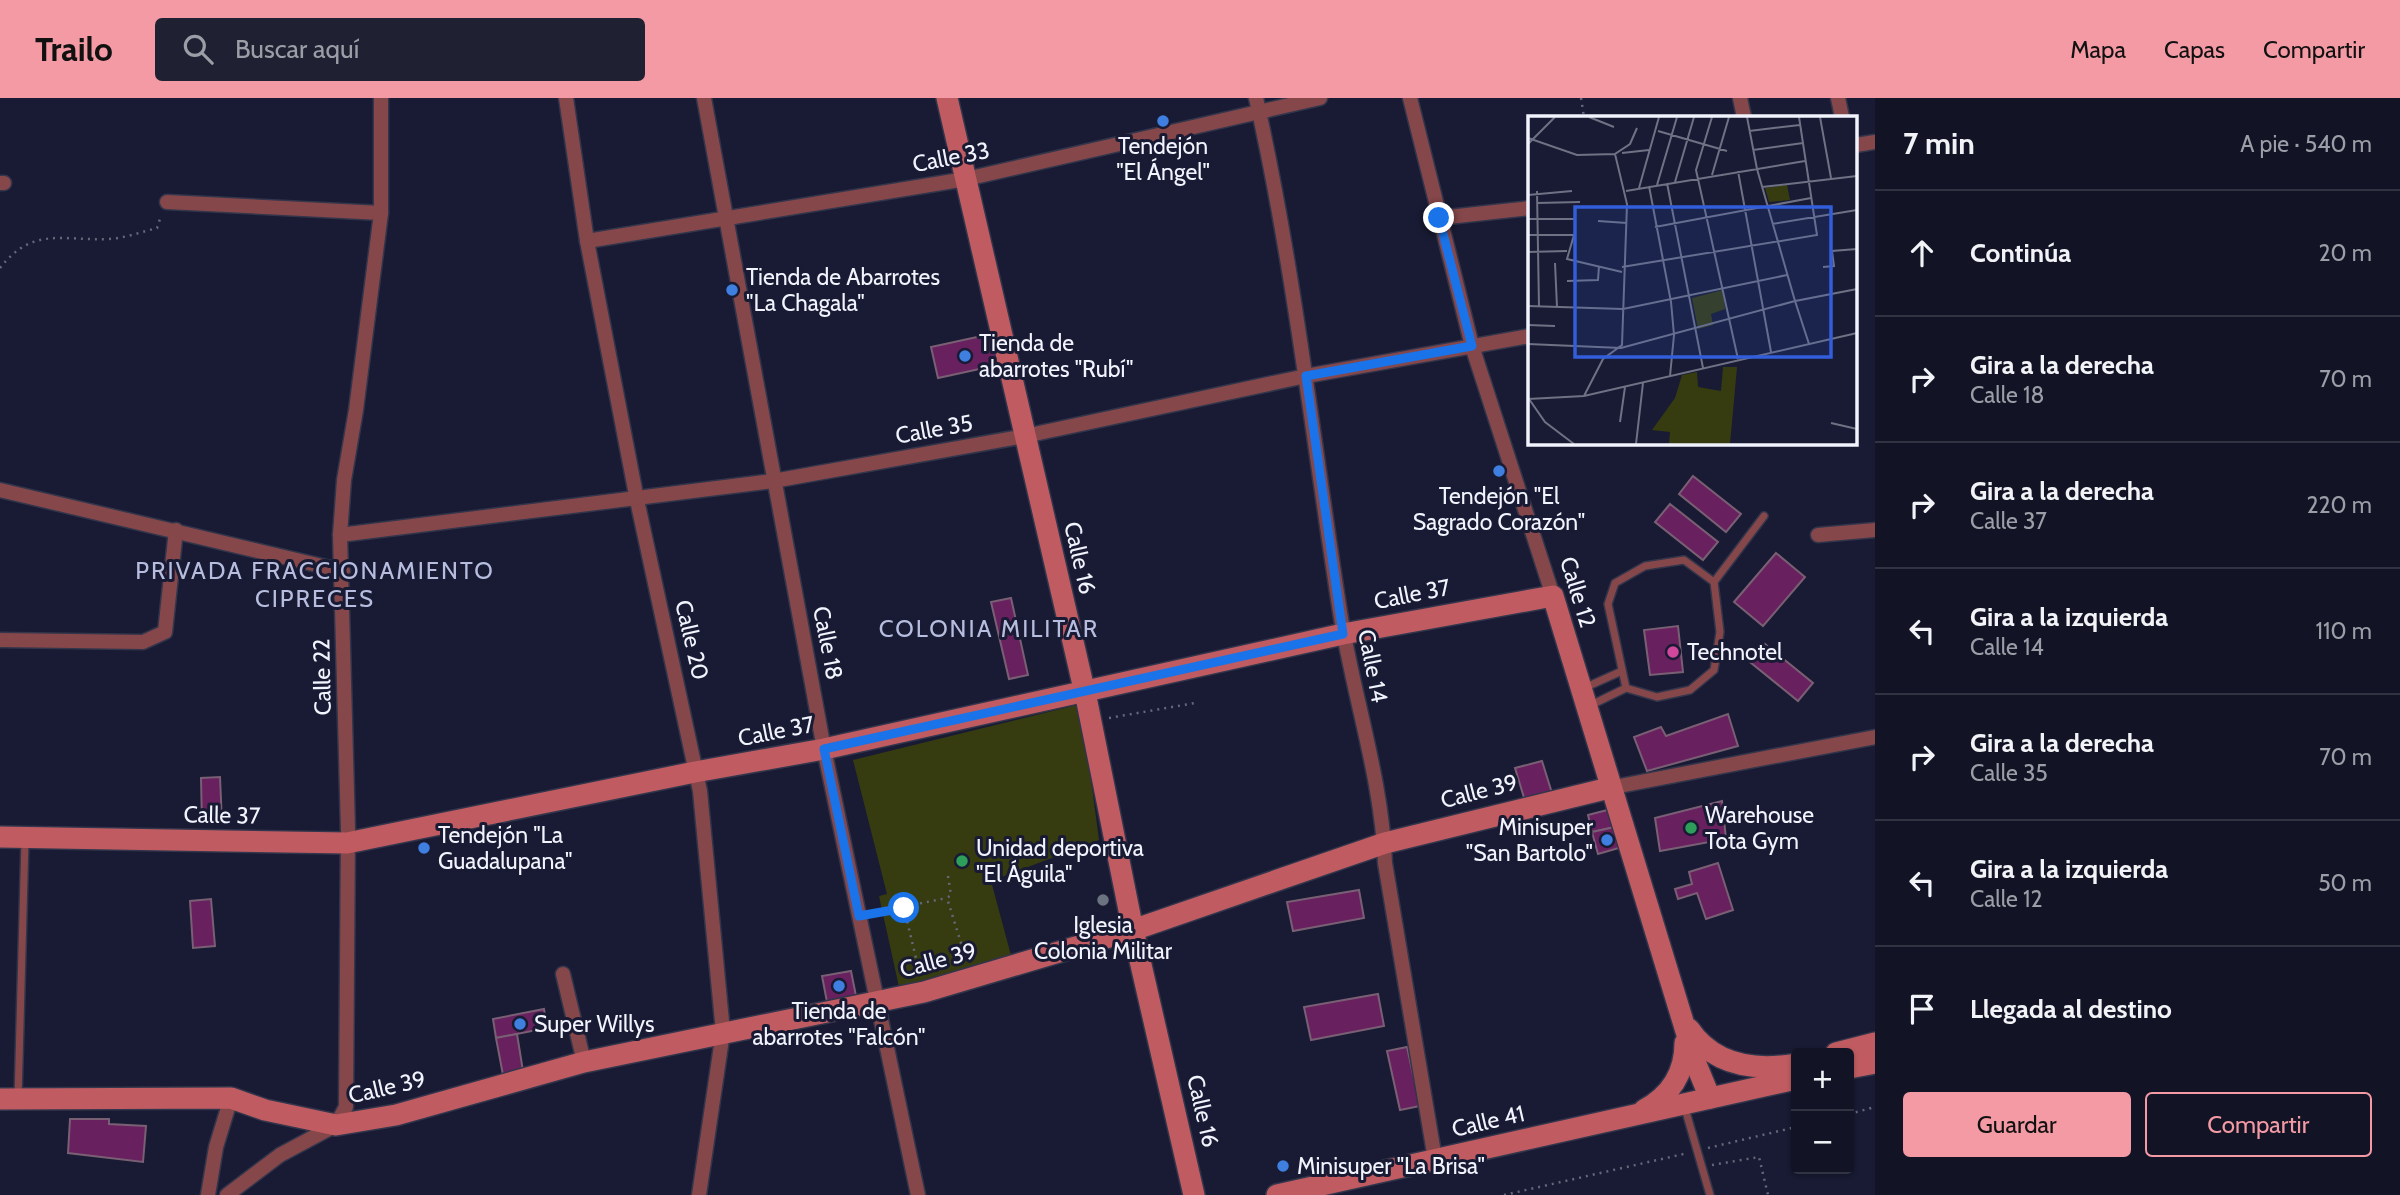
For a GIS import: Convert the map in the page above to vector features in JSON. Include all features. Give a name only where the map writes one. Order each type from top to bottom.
[{"type":"main road","name":"Calle 16","points":[[947,98],[1091,719],[1133,930],[1194,1195]]},
{"type":"main road","name":"Calle 37","points":[[0,837],[348,843],[695,772],[824,749],[1343,634],[1553,596]]},
{"type":"main road","name":"Calle 12","points":[[1553,596],[1609,788],[1696,1064],[1710,1098]]},
{"type":"main road","name":"Calle 39","points":[[9,1099],[230,1098],[265,1110],[336,1125],[396,1115],[584,1062],[924,992],[1133,930],[1385,843],[1609,788]]},
{"type":"main road","points":[[1685,1024],[1698,1042],[1724,1059],[1756,1068],[1791,1064]]},
{"type":"main road","points":[[1626,1116],[1661,1098],[1678,1077],[1685,1054],[1685,1024]]},
{"type":"main road","points":[[1854,1048],[1875,1043]]},
{"type":"main road","points":[[1854,1067],[1875,1063]]},
{"type":"main road","name":"Calle 41","points":[[1277,1195],[1321,1191],[1435,1159],[1791,1080]]},
{"type":"street","name":"Calle 22","points":[[336,1125],[346,1107],[348,843],[340,535],[344,480],[356,410],[381,213],[381,98]]},
{"type":"street","name":"Calle 20","points":[[566,98],[587,241],[637,500],[695,757],[695,772],[700,791],[723,1032],[699,1195]]},
{"type":"street","name":"Calle 18","points":[[705,98],[824,749],[918,1195]]},
{"type":"street","name":"Calle 14","points":[[1256,98],[1306,376],[1343,634],[1385,843],[1385,863],[1435,1159]]},
{"type":"street","name":"Calle 33","points":[[587,241],[966,179],[1320,98]]},
{"type":"street","name":"Calle 12","points":[[1410,98],[1472,346],[1553,596]]},
{"type":"street","points":[[1740,98],[1744,116]]},
{"type":"street","points":[[1838,98],[1842,116]]},
{"type":"street","points":[[1857,145],[1875,142]]},
{"type":"street","points":[[167,202],[381,213]]},
{"type":"street","points":[[1439,218],[1528,208]]},
{"type":"street","name":"Calle 35","points":[[340,535],[773,481],[1025,436],[1306,376],[1528,336]]},
{"type":"street","points":[[0,490],[343,571]]},
{"type":"street","points":[[0,640],[143,642],[165,632],[176,530]]},
{"type":"street","points":[[1818,535],[1875,530]]},
{"type":"street","name":"Calle 39","points":[[1609,788],[1875,737]]},
{"type":"street","points":[[563,974],[584,1062]]},
{"type":"street","points":[[208,1195],[216,1147],[230,1098]]},
{"type":"street","points":[[227,1195],[281,1155],[336,1125]]},
{"type":"lane","points":[[1583,699],[1626,688],[1657,697],[1690,690],[1714,670],[1720,632],[1714,582],[1764,516]]},
{"type":"lane","points":[[1626,688],[1608,604],[1615,583],[1645,566],[1684,561],[1714,582]]},
{"type":"lane","points":[[1583,699],[1622,671]]},
{"type":"lane","points":[[9,1099],[25,838]]},
{"type":"lane","points":[[1684,1104],[1710,1195]]},
{"type":"path","points":[[1581,98],[1584,116]]},
{"type":"path","points":[[0,268],[18,247],[46,237],[112,239],[157,228],[167,202]]},
{"type":"path","points":[[1091,719],[1195,704]]},
{"type":"path","points":[[859,916],[947,898],[951,895],[948,876]]},
{"type":"path","points":[[947,898],[972,979]]},
{"type":"path","points":[[904,908],[924,992]]},
{"type":"path","points":[[1854,1113],[1875,1107]]},
{"type":"path","points":[[1504,1195],[1791,1128]]},
{"type":"path","points":[[1702,1167],[1759,1157],[1768,1195]]},
{"type":"green space","name":"Unidad deportiva \"El Águila\"","points":[[1081,704],[1099,840],[991,881],[1012,959],[899,987],[879,896],[887,894],[853,760]]},
{"type":"building","name":"Tienda de abarrotes \"Rubí\"","points":[[991,334],[998,365],[938,378],[931,347]]},
{"type":"building","points":[[1693,476],[1741,514],[1726,532],[1679,494]]},
{"type":"building","points":[[1670,504],[1718,542],[1703,560],[1655,522]]},
{"type":"building","points":[[1776,553],[1805,577],[1763,626],[1734,602]]},
{"type":"building","points":[[1011,598],[1028,675],[1009,679],[991,602]]},
{"type":"building","points":[[1678,626],[1683,672],[1650,675],[1644,630]]},
{"type":"building","points":[[1765,644],[1813,683],[1798,701],[1750,662]]},
{"type":"building","points":[[1728,714],[1738,746],[1647,771],[1634,737],[1661,727],[1666,736]]},
{"type":"building","points":[[1542,761],[1552,793],[1525,801],[1515,768]]},
{"type":"building","points":[[220,777],[222,823],[202,824],[201,778]]},
{"type":"building","name":"Warehouse Tota Gym","points":[[1722,801],[1726,839],[1660,851],[1655,818]]},
{"type":"building","points":[[1611,809],[1615,827],[1592,832],[1588,815]]},
{"type":"building","name":"Minisuper \"San Bartolo\"","points":[[1615,827],[1622,847],[1598,854],[1592,832]]},
{"type":"building","points":[[1718,863],[1733,910],[1706,919],[1697,893],[1678,899],[1675,889],[1692,884],[1689,872]]},
{"type":"building","points":[[1359,890],[1364,918],[1293,931],[1287,902]]},
{"type":"building","points":[[211,899],[215,946],[193,948],[190,901]]},
{"type":"building","name":"Tienda de abarrotes \"Falcón\"","points":[[851,971],[856,996],[827,1002],[822,976]]},
{"type":"building","points":[[1378,994],[1384,1026],[1311,1040],[1304,1007]]},
{"type":"building","name":"Super Willys","points":[[544,1009],[547,1028],[496,1038],[493,1019]]},
{"type":"building","points":[[517,1034],[523,1071],[503,1075],[496,1038]]},
{"type":"building","points":[[1407,1047],[1420,1106],[1400,1110],[1387,1051]]},
{"type":"building","points":[[70,1119],[109,1119],[109,1124],[146,1126],[143,1162],[68,1153]]},
{"type":"place","name":"Tendejón \"El Ángel\"","points":[[1163,121]]},
{"type":"place","name":"Tienda de Abarrotes \"La Chagala\"","points":[[732,290]]},
{"type":"place","name":"Tienda de abarrotes \"Rubí\"","points":[[965,356]]},
{"type":"place","name":"Tendejón \"El Sagrado Corazón\"","points":[[1499,471]]},
{"type":"place","name":"Technotel","points":[[1673,652]]},
{"type":"place","name":"Warehouse Tota Gym","points":[[1691,828]]},
{"type":"place","name":"Minisuper \"San Bartolo\"","points":[[1607,840]]},
{"type":"place","name":"Tendejón \"La Guadalupana\"","points":[[424,848]]},
{"type":"place","name":"Unidad deportiva \"El Águila\"","points":[[962,861]]},
{"type":"place","name":"Iglesia Colonia Militar","points":[[1103,900]]},
{"type":"place","name":"Tienda de abarrotes \"Falcón\"","points":[[839,986]]},
{"type":"place","name":"Super Willys","points":[[520,1024]]},
{"type":"place","name":"Minisuper \"La Brisa\"","points":[[1283,1166]]},
{"type":"district","name":"PRIVADA FRACCIONAMIENTO CIPRECES","points":[[315,585]]},
{"type":"district","name":"COLONIA MILITAR","points":[[989,629]]},
{"type":"route","points":[[904,908],[859,916],[824,749],[1343,634],[1306,376],[1472,346],[1439,218]]}]
